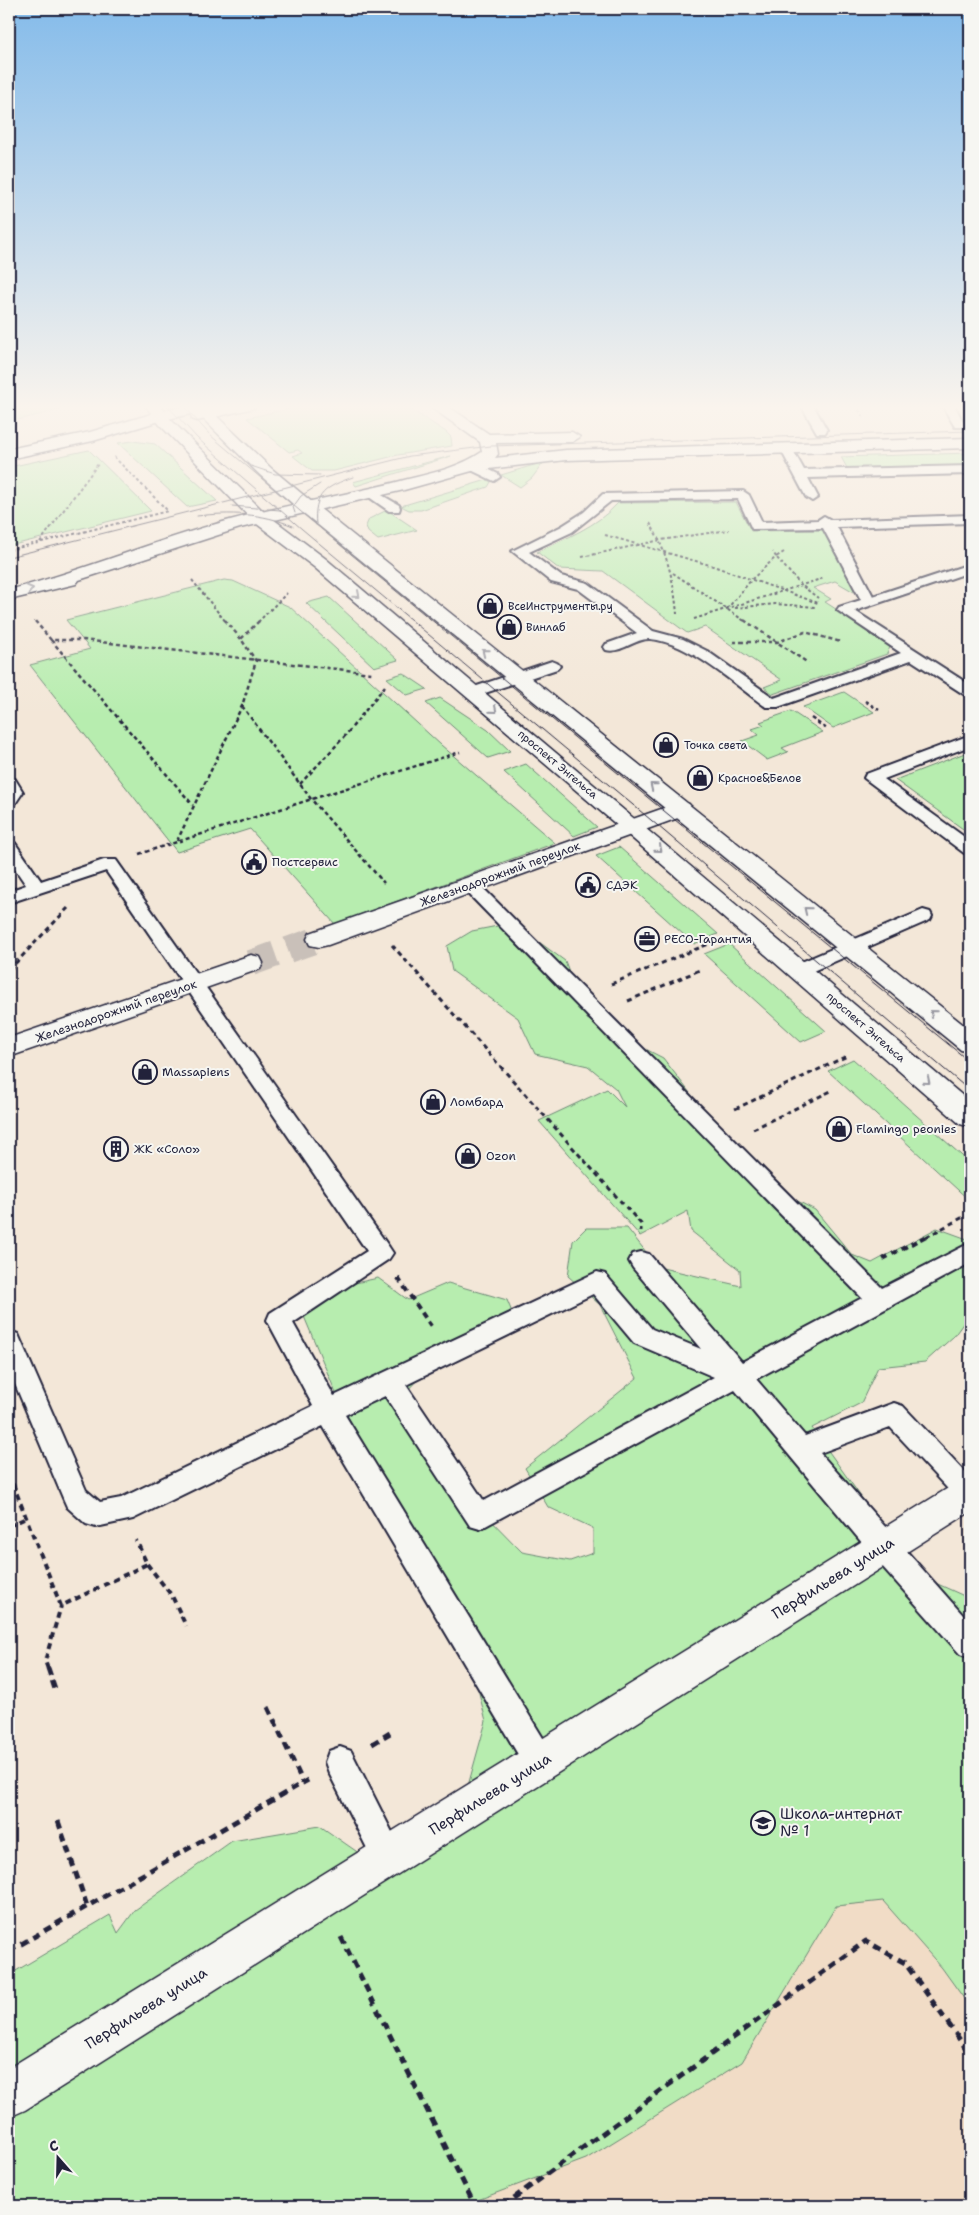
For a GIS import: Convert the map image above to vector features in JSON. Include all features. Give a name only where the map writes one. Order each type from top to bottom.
[{"type":"main road","name":"проспект Энгельса","points":[[253,508],[268,524],[320,563],[633,827],[970,1117]]},
{"type":"main road","points":[[52,584],[193,536],[268,524],[318,508]]},
{"type":"main road","points":[[312,510],[517,678],[852,946],[970,1044]]},
{"type":"main road","points":[[250,538],[268,524]]},
{"type":"main road","points":[[9,595],[198,552]]},
{"type":"main road","name":"Железнодорожный переулок","points":[[320,939],[681,809]]},
{"type":"main road","name":"Железнодорожный переулок","points":[[9,1048],[251,963]]},
{"type":"main road","name":"Перфильева улица","points":[[9,2094],[969,1493]]},
{"type":"lane","points":[[597,508],[571,527],[545,542],[519,551],[556,579],[583,586],[648,634],[678,642],[702,654],[772,704],[913,654]]},
{"type":"lane","points":[[749,508],[757,526],[826,522],[970,519]]},
{"type":"lane","points":[[826,522],[869,601]]},
{"type":"lane","points":[[970,568],[844,610],[970,692]]},
{"type":"lane","points":[[611,646],[648,634]]},
{"type":"lane","points":[[473,692],[552,666]]},
{"type":"lane","points":[[970,740],[872,778],[970,849]]},
{"type":"lane","points":[[9,783],[15,792],[9,800]]},
{"type":"lane","points":[[9,847],[36,887]]},
{"type":"lane","points":[[9,897],[110,864],[381,1253],[279,1320],[329,1412],[540,1762]]},
{"type":"lane","points":[[470,885],[880,1301]]},
{"type":"lane","points":[[799,970],[923,916]]},
{"type":"lane","points":[[390,1382],[480,1517],[970,1252]]},
{"type":"lane","points":[[641,1261],[883,1547],[970,1644]]},
{"type":"lane","points":[[9,1341],[76,1498],[96,1515],[124,1510],[597,1281],[644,1336],[738,1376]]},
{"type":"lane","points":[[800,1449],[894,1414],[969,1493]]},
{"type":"lane","points":[[340,1762],[388,1857]]},
{"type":"path","points":[[40,542],[65,508]]},
{"type":"path","points":[[165,508],[173,516]]},
{"type":"path","points":[[637,508],[646,517],[665,549],[673,573],[679,624]]},
{"type":"path","points":[[9,550],[168,511]]},
{"type":"path","points":[[727,609],[752,579],[776,557],[826,522]]},
{"type":"path","points":[[541,568],[661,540],[757,526]]},
{"type":"path","points":[[571,527],[665,549],[822,605]]},
{"type":"path","points":[[776,557],[822,605]]},
{"type":"path","points":[[648,634],[852,569]]},
{"type":"path","points":[[673,573],[879,710]]},
{"type":"path","points":[[192,580],[241,639],[256,661]]},
{"type":"path","points":[[241,639],[287,593]]},
{"type":"path","points":[[727,609],[775,604],[822,605]]},
{"type":"path","points":[[35,621],[193,806]]},
{"type":"path","points":[[678,642],[777,642],[805,632],[863,648],[886,664]]},
{"type":"path","points":[[51,640],[83,640],[372,673]]},
{"type":"path","points":[[176,841],[242,706],[256,661]]},
{"type":"path","points":[[300,784],[346,736],[385,686]]},
{"type":"path","points":[[242,706],[311,799],[405,908]]},
{"type":"path","points":[[9,970],[110,864],[176,841],[460,752]]},
{"type":"path","points":[[370,920],[641,1224],[641,1261]]},
{"type":"path","points":[[581,997],[719,939]]},
{"type":"path","points":[[597,1014],[702,969]]},
{"type":"path","points":[[705,1123],[851,1054]]},
{"type":"path","points":[[725,1143],[834,1090]]},
{"type":"path","points":[[854,1274],[969,1214]]},
{"type":"path","points":[[381,1253],[450,1353]]},
{"type":"path","points":[[9,1474],[61,1606],[45,1660],[56,1692]]},
{"type":"path","points":[[124,1510],[147,1564],[172,1596],[186,1626]]},
{"type":"path","points":[[9,1526],[26,1518]]},
{"type":"path","points":[[61,1606],[147,1564]]},
{"type":"path","points":[[268,1707],[303,1783]]},
{"type":"path","points":[[9,1951],[390,1733]]},
{"type":"path","points":[[58,1821],[87,1906]]},
{"type":"path","points":[[323,1898],[475,2206]]},
{"type":"path","points":[[503,2206],[866,1941],[905,1963],[970,2054]]},
{"type":"shaded area","name":"Школа-интернат № 1","points":[[970,1691],[970,2206],[9,2206]]},
{"type":"green space","points":[[9,508],[148,508],[151,511],[9,546]]},
{"type":"green space","points":[[406,508],[426,508],[421,510]]},
{"type":"green space","points":[[612,508],[739,508],[751,531],[824,530],[859,590],[854,592],[835,581],[813,588],[831,599],[825,602],[884,640],[890,647],[887,654],[773,694],[764,687],[782,680],[705,627],[687,633],[603,571],[559,569],[537,552],[570,537],[600,519]]},
{"type":"green space","points":[[387,510],[417,530],[378,540],[368,532],[366,526],[369,519]]},
{"type":"green space","points":[[224,580],[233,581],[290,607],[441,745],[555,843],[335,924],[250,829],[177,852],[30,665],[90,649],[66,620]]},
{"type":"green space","points":[[329,597],[398,660],[374,667],[306,603]]},
{"type":"green space","points":[[403,673],[427,689],[407,695],[387,678]]},
{"type":"green space","points":[[844,692],[874,712],[833,728],[803,707]]},
{"type":"green space","points":[[440,698],[488,730],[510,751],[488,758],[426,703]]},
{"type":"green space","points":[[791,711],[823,732],[782,748],[788,752],[767,760],[742,741],[759,735],[752,729],[764,725],[760,722]]},
{"type":"green space","points":[[970,751],[970,834],[895,780]]},
{"type":"green space","points":[[526,764],[597,827],[574,836],[504,772]]},
{"type":"green space","points":[[619,847],[718,934],[694,944],[596,856]]},
{"type":"green space","points":[[513,923],[565,961],[587,1019],[663,1058],[757,1180],[815,1210],[852,1255],[872,1263],[937,1228],[970,1240],[970,1314],[954,1336],[925,1362],[878,1367],[861,1403],[812,1428],[869,1508],[867,1552],[962,1595],[970,1604],[970,2007],[942,1968],[883,1901],[836,1906],[742,2062],[586,2159],[462,2206],[9,2206],[9,1975],[110,1915],[118,1933],[135,1910],[232,1841],[320,1826],[389,1874],[456,1829],[486,1721],[457,1605],[340,1403],[303,1314],[337,1287],[378,1278],[408,1300],[448,1283],[507,1300],[514,1317],[435,1361],[405,1393],[440,1468],[522,1552],[570,1561],[593,1553],[593,1528],[548,1507],[525,1468],[637,1378],[600,1305],[568,1276],[573,1241],[586,1228],[627,1228],[658,1267],[741,1286],[740,1270],[691,1231],[688,1211],[640,1236],[539,1121],[607,1089],[625,1107],[616,1089],[588,1066],[535,1054],[518,1018],[452,971],[447,946],[472,931]]},
{"type":"green space","points":[[729,944],[826,1031],[801,1042],[704,954]]},
{"type":"green space","points":[[853,1059],[970,1163],[970,1201],[828,1071]]},
{"type":"tunnel","points":[[251,963],[319,939]]},
{"type":"tram line","points":[[9,557],[202,508]]},
{"type":"tram line","points":[[260,508],[280,510]]},
{"type":"tram line","points":[[278,508],[651,820],[970,1091]]},
{"type":"tram line","points":[[293,508],[295,513]]},
{"type":"tram line","points":[[297,508],[316,524]]},
{"type":"tram line","points":[[316,524],[317,508]]},
{"type":"tram line","points":[[197,516],[222,514],[258,516],[293,526]]},
{"type":"tram line","points":[[316,524],[970,1062]]},
{"type":"place","name":"ВсеИнструменты.ру","points":[[490,606]]},
{"type":"place","name":"Винлаб","points":[[509,627]]},
{"type":"place","name":"Точка света","points":[[666,745]]},
{"type":"place","name":"Красное&Белое","points":[[700,778]]},
{"type":"place","name":"Постсервис","points":[[254,862]]},
{"type":"place","name":"СДЭК","points":[[588,885]]},
{"type":"place","name":"РЕСО-Гарантия","points":[[647,939]]},
{"type":"place","name":"Massapiens","points":[[145,1072]]},
{"type":"place","name":"Ломбард","points":[[433,1102]]},
{"type":"place","name":"Flamingo peonies","points":[[839,1129]]},
{"type":"place","name":"ЖК «Соло»","points":[[116,1149]]},
{"type":"place","name":"Ozon","points":[[468,1156]]},
{"type":"place","name":"Школа-интернат № 1","points":[[763,1823]]}]
